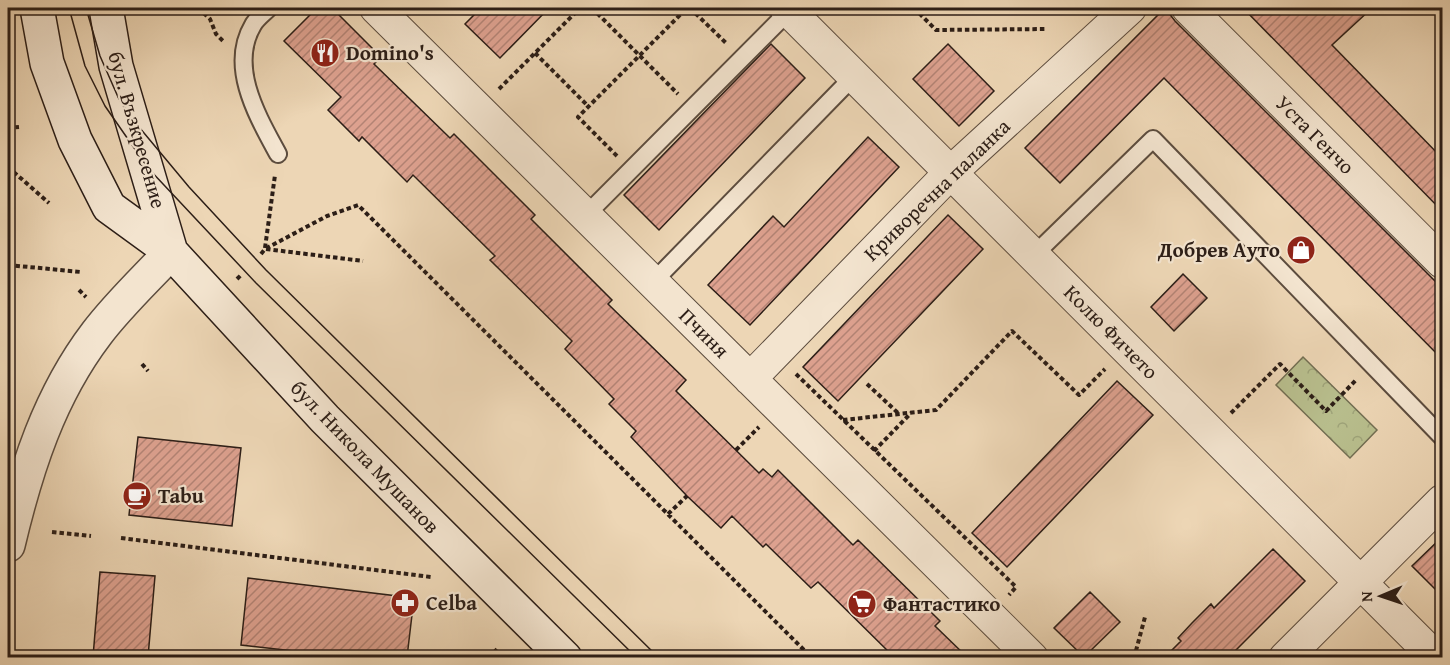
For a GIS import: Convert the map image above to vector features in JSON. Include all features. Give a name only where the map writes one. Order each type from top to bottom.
[{"type":"main road","name":"бул. Възкресение","points":[[37,8],[47,63],[75,140],[91,176],[109,207],[171,252]]},
{"type":"main road","name":"бул. Възкресение","points":[[106,8],[121,86],[171,252]]},
{"type":"main road","points":[[8,545],[27,467],[43,424],[67,379],[106,322],[171,252]]},
{"type":"main road","name":"бул. Никола Мушанов","points":[[171,252],[325,419],[565,657]]},
{"type":"street","name":"Пчиня","points":[[376,8],[1032,657]]},
{"type":"street","name":"Криворечна паланка","points":[[750,379],[951,172],[1130,8]]},
{"type":"street","name":"Уста Генчо","points":[[1188,8],[1443,262]]},
{"type":"street","name":"Колю Фичето","points":[[787,9],[1436,657]]},
{"type":"street","points":[[1285,657],[1443,501]]},
{"type":"lane","points":[[269,8],[253,24],[244,50],[244,67],[252,106],[278,154]]},
{"type":"lane","points":[[586,215],[787,9]]},
{"type":"lane","points":[[653,282],[854,76]]},
{"type":"lane","points":[[1034,255],[1153,139],[1443,437]]},
{"type":"path","points":[[198,8],[210,19],[220,40],[244,50]]},
{"type":"path","points":[[479,109],[580,8]]},
{"type":"path","points":[[592,8],[692,108]]},
{"type":"path","points":[[631,170],[578,117],[588,106],[688,8],[741,58]]},
{"type":"path","points":[[914,8],[936,30],[1047,29]]},
{"type":"path","points":[[535,53],[588,106]]},
{"type":"path","points":[[8,128],[19,127]]},
{"type":"path","points":[[265,249],[278,154]]},
{"type":"path","points":[[8,167],[49,202]]},
{"type":"path","points":[[261,254],[265,249],[327,216],[358,205],[812,657]]},
{"type":"path","points":[[265,249],[363,261]]},
{"type":"path","points":[[8,265],[81,272]]},
{"type":"path","points":[[237,279],[242,274]]},
{"type":"path","points":[[79,290],[86,297]]},
{"type":"path","points":[[843,420],[936,410],[1012,331],[1079,395],[1126,348]]},
{"type":"path","points":[[774,354],[1016,587],[989,614]]},
{"type":"path","points":[[142,364],[148,371]]},
{"type":"path","points":[[1211,433],[1280,364],[1326,411],[1371,364]]},
{"type":"path","points":[[867,384],[899,414]]},
{"type":"path","points":[[874,451],[911,413]]},
{"type":"path","points":[[668,514],[687,496]]},
{"type":"path","points":[[52,532],[91,536]]},
{"type":"path","points":[[121,538],[431,577]]},
{"type":"path","points":[[1134,657],[1144,617]]},
{"type":"path","points":[[489,657],[498,648]]},
{"type":"green space","points":[[1303,357],[1377,430],[1350,458],[1276,385]]},
{"type":"building","points":[[317,8],[332,8],[381,57],[374,64],[450,138],[454,134],[535,215],[531,219],[612,300],[608,304],[686,380],[676,391],[759,473],[763,469],[772,477],[778,470],[853,545],[858,540],[940,621],[935,626],[967,657],[894,657],[818,582],[811,588],[766,544],[763,547],[732,516],[721,528],[687,496],[631,437],[636,431],[609,404],[614,399],[565,349],[572,341],[490,260],[495,256],[413,175],[407,182],[362,137],[359,141],[328,110],[341,97],[284,41]]},
{"type":"building","points":[[481,8],[549,8],[500,58],[465,24]]},
{"type":"building","points":[[1165,8],[1175,21],[1443,289],[1443,360],[1164,78],[1060,183],[1025,148]]},
{"type":"building","points":[[1243,8],[1372,8],[1332,45],[1443,159],[1443,212]]},
{"type":"building","points":[[771,44],[805,78],[659,230],[624,195]]},
{"type":"building","points":[[948,44],[994,91],[959,126],[913,79]]},
{"type":"building","points":[[868,137],[899,167],[750,325],[708,285],[773,216],[784,227]]},
{"type":"building","points":[[948,215],[983,249],[838,401],[803,367]]},
{"type":"building","points":[[1183,274],[1207,298],[1174,331],[1151,307]]},
{"type":"building","points":[[1117,381],[1153,415],[1007,567],[972,533]]},
{"type":"building","points":[[138,437],[241,448],[232,526],[129,515]]},
{"type":"building","points":[[1443,536],[1443,597],[1412,566]]},
{"type":"building","points":[[1273,549],[1305,581],[1229,657],[1165,657],[1181,641],[1178,638],[1211,604],[1214,608]]},
{"type":"building","points":[[100,572],[155,576],[148,657],[93,657]]},
{"type":"building","points":[[248,578],[414,598],[407,657],[347,657],[241,645]]},
{"type":"building","points":[[1090,592],[1120,622],[1084,657],[1054,628]]},
{"type":"tram line","points":[[69,8],[85,66],[105,106],[148,168],[256,283],[637,658]]},
{"type":"tram line","points":[[86,8],[100,56],[118,97],[129,115],[189,187],[266,270],[659,658]]},
{"type":"place","name":"Domino's","points":[[325,53]]},
{"type":"place","name":"Добрев Ауто","points":[[1301,250]]},
{"type":"place","name":"Tabu","points":[[137,496]]},
{"type":"place","name":"Celba","points":[[405,603]]},
{"type":"place","name":"Фантастико","points":[[862,604]]}]
